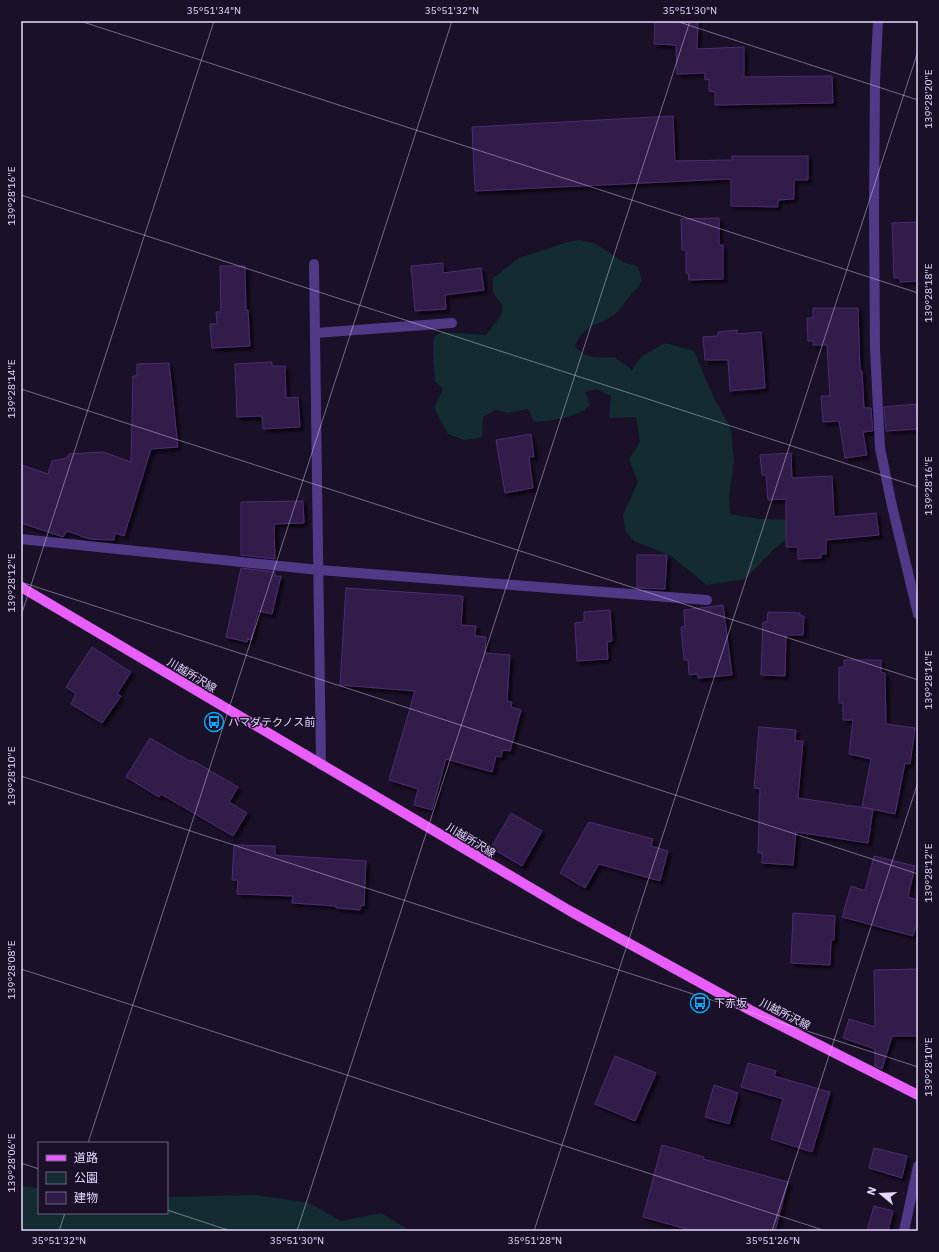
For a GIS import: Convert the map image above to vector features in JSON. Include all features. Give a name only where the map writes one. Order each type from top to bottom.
[{"type":"main road","name":"川越所沢線","points":[[21,587],[570,912],[663,964],[918,1095]]},
{"type":"street","points":[[878,21],[875,81],[874,227],[875,349],[880,448],[892,506],[918,614]]},
{"type":"street","points":[[314,264],[321,765]]},
{"type":"street","points":[[315,333],[452,324]]},
{"type":"street","points":[[21,538],[319,570],[707,600]]},
{"type":"street","points":[[904,1231],[918,1166]]},
{"type":"green space","points":[[579,240],[594,243],[625,263],[637,266],[641,280],[639,286],[619,310],[612,316],[583,333],[575,347],[588,356],[614,357],[632,370],[641,357],[665,343],[694,351],[714,398],[731,429],[734,463],[729,495],[730,514],[760,519],[791,520],[789,537],[773,550],[745,579],[707,585],[671,556],[634,541],[626,532],[623,515],[638,482],[629,459],[640,442],[636,417],[609,418],[611,396],[597,389],[585,392],[590,405],[585,410],[564,418],[534,422],[528,409],[509,413],[495,410],[483,417],[482,437],[465,440],[448,434],[434,408],[443,389],[435,381],[433,354],[434,337],[442,332],[486,335],[500,317],[503,306],[493,293],[493,278],[519,258],[568,242]]},
{"type":"green space","points":[[21,1186],[38,1188],[38,1214],[168,1214],[168,1197],[256,1195],[309,1203],[341,1221],[381,1213],[411,1231],[21,1231]]},
{"type":"building","points":[[655,21],[698,21],[697,49],[744,47],[744,77],[832,76],[833,103],[715,105],[715,92],[709,91],[709,79],[705,80],[705,73],[677,74],[676,45],[654,44]]},
{"type":"building","points":[[673,116],[675,161],[732,160],[732,156],[808,156],[808,180],[794,180],[794,199],[778,200],[778,207],[731,206],[731,180],[728,179],[475,191],[472,127]]},
{"type":"building","points":[[719,218],[719,245],[723,245],[723,279],[689,280],[688,273],[686,273],[686,250],[682,250],[681,219]]},
{"type":"building","points":[[918,222],[918,281],[900,282],[900,278],[894,278],[892,223]]},
{"type":"building","points":[[443,263],[443,273],[481,268],[484,290],[445,295],[446,309],[415,311],[411,266]]},
{"type":"building","points":[[220,266],[245,266],[246,310],[248,310],[250,346],[212,348],[210,324],[217,324],[216,312],[221,312]]},
{"type":"building","points":[[813,308],[858,308],[860,371],[862,371],[864,408],[871,408],[873,431],[863,432],[867,455],[845,458],[839,421],[823,422],[821,396],[830,396],[827,345],[813,345],[813,341],[808,341],[807,318],[813,318]]},
{"type":"building","points":[[737,330],[737,334],[761,332],[765,388],[730,391],[728,360],[705,360],[703,337],[718,336],[718,332]]},
{"type":"building","points":[[272,362],[272,366],[285,366],[286,398],[298,397],[300,427],[263,429],[262,416],[237,417],[235,364]]},
{"type":"building","points":[[169,363],[178,447],[151,449],[124,536],[115,533],[114,540],[89,539],[67,531],[63,537],[21,523],[21,465],[48,474],[52,461],[67,458],[69,454],[103,452],[131,462],[133,376],[137,376],[137,364]]},
{"type":"building","points":[[916,404],[918,429],[886,431],[884,407]]},
{"type":"building","points":[[531,434],[534,457],[529,457],[533,488],[505,493],[496,440]]},
{"type":"building","points":[[791,453],[792,478],[832,476],[834,517],[876,513],[879,535],[826,540],[826,554],[821,554],[821,558],[798,559],[798,547],[786,547],[786,499],[768,500],[766,475],[762,475],[760,455]]},
{"type":"building","points":[[303,501],[304,523],[274,524],[275,559],[241,555],[241,502]]},
{"type":"building","points":[[637,555],[667,555],[665,589],[637,588]]},
{"type":"building","points":[[241,568],[275,572],[275,576],[281,576],[272,614],[258,611],[251,640],[247,639],[247,642],[226,637]]},
{"type":"building","points":[[346,588],[463,596],[461,625],[476,626],[475,636],[486,637],[485,653],[510,655],[507,701],[512,702],[511,707],[521,710],[510,751],[503,750],[501,757],[496,756],[492,772],[446,759],[432,810],[414,805],[418,789],[389,780],[415,691],[340,685]]},
{"type":"building","points":[[723,605],[732,675],[698,678],[697,674],[689,675],[688,660],[684,660],[681,627],[685,627],[684,610]]},
{"type":"building","points":[[610,610],[612,641],[607,642],[608,659],[577,661],[575,623],[584,622],[584,612]]},
{"type":"building","points":[[768,612],[800,613],[800,616],[804,616],[803,635],[786,635],[785,676],[761,675],[763,622],[767,622]]},
{"type":"building","points":[[92,647],[131,672],[117,694],[121,696],[102,723],[71,704],[76,694],[66,687]]},
{"type":"building","points":[[844,660],[881,660],[881,673],[885,673],[886,724],[915,728],[910,764],[905,763],[895,814],[862,807],[871,759],[849,754],[853,720],[843,720],[843,703],[839,703],[839,667],[844,667]]},
{"type":"building","points":[[759,727],[796,730],[795,741],[803,741],[798,798],[873,809],[868,843],[796,832],[793,865],[762,863],[762,853],[758,853],[760,789],[754,788]]},
{"type":"building","points":[[150,738],[191,762],[192,760],[238,787],[229,802],[247,813],[233,836],[161,794],[159,797],[126,777]]},
{"type":"building","points":[[511,813],[542,831],[522,866],[491,848]]},
{"type":"building","points":[[589,822],[653,839],[651,846],[668,851],[660,881],[599,864],[585,888],[560,873]]},
{"type":"building","points":[[234,845],[275,846],[275,855],[366,861],[364,906],[361,905],[360,910],[336,908],[336,906],[292,903],[293,896],[237,894],[238,880],[232,880]]},
{"type":"building","points":[[874,856],[915,866],[908,897],[918,900],[918,918],[913,936],[842,917],[851,886],[865,891]]},
{"type":"building","points":[[793,913],[835,916],[834,940],[831,940],[830,965],[791,963]]},
{"type":"building","points":[[918,969],[918,1036],[892,1036],[882,1069],[875,1066],[875,1049],[843,1038],[849,1019],[875,1027],[874,970]]},
{"type":"building","points":[[615,1056],[656,1073],[635,1121],[595,1104]]},
{"type":"building","points":[[748,1063],[776,1071],[774,1076],[830,1092],[812,1152],[771,1139],[783,1099],[741,1087]]},
{"type":"building","points":[[714,1085],[738,1093],[729,1124],[705,1117]]},
{"type":"building","points":[[662,1145],[704,1157],[703,1159],[788,1182],[775,1231],[694,1231],[643,1217]]},
{"type":"building","points":[[874,1148],[907,1156],[902,1178],[869,1168]]},
{"type":"building","points":[[874,1206],[893,1211],[888,1231],[867,1231]]},
{"type":"place","name":"ハマダテクノス前","points":[[214,722]]},
{"type":"place","name":"下赤坂","points":[[700,1003]]}]
